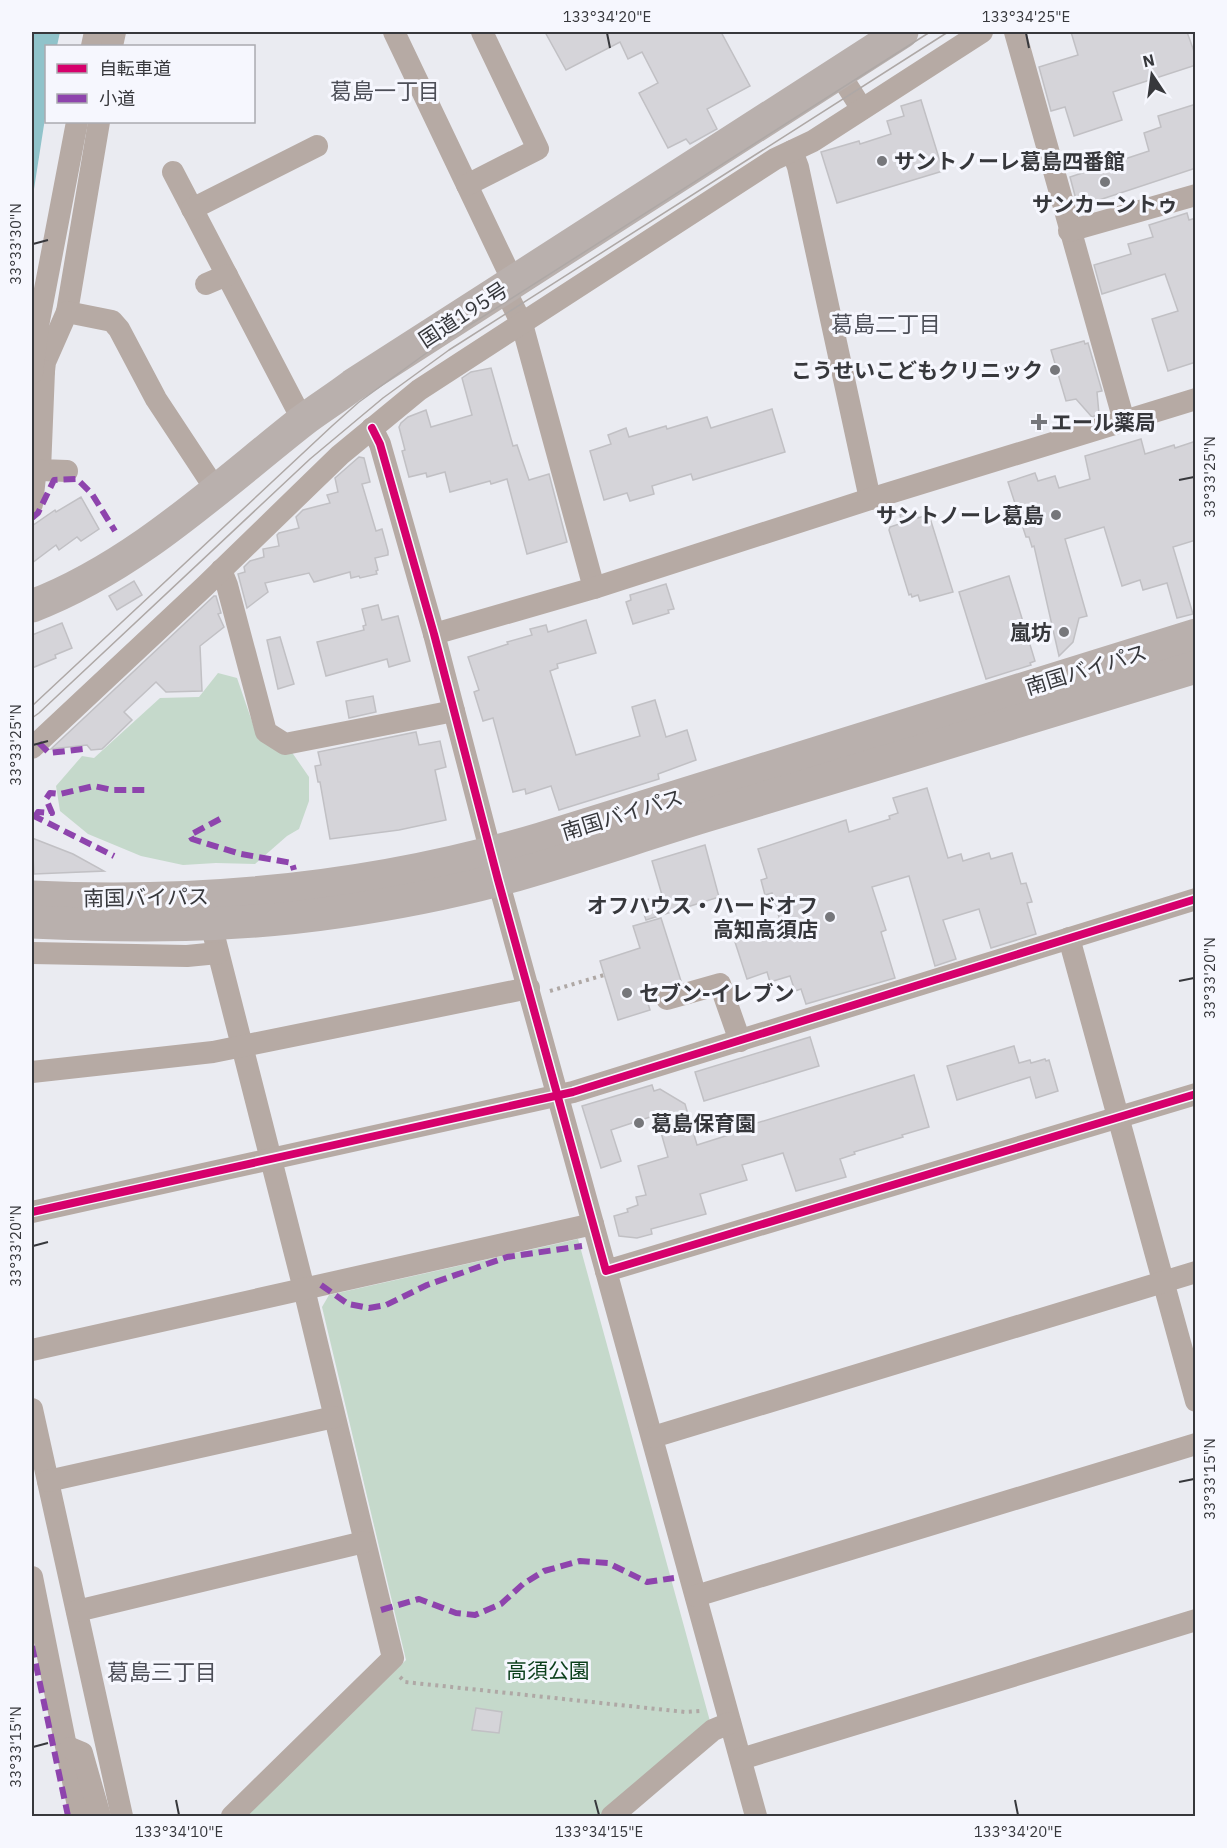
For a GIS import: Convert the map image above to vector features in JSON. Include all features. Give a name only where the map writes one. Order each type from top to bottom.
[{"type":"highway","name":"国道195号","points":[[32,606],[80,585],[117,562],[156,536],[303,421],[425,339],[902,32]]},
{"type":"highway","name":"南国バイパス","points":[[32,922],[100,925],[215,939],[345,911],[396,903],[494,867],[1196,635]]},
{"type":"highway","name":"南国バイパス","points":[[32,897],[85,899],[206,897],[330,886],[388,877],[494,867],[1196,667]]},
{"type":"street","points":[[394,32],[508,272],[510,300],[522,324],[594,588]]},
{"type":"street","points":[[467,185],[538,148],[482,32]]},
{"type":"street","points":[[32,748],[340,455],[419,390],[775,159],[813,141],[982,32]]},
{"type":"street","points":[[1014,32],[1124,421]]},
{"type":"street","points":[[839,73],[862,109]]},
{"type":"street","points":[[32,504],[35,477],[39,470],[34,347],[77,123]]},
{"type":"street","points":[[36,371],[45,362],[67,312],[99,123]]},
{"type":"street","points":[[192,209],[317,146]]},
{"type":"street","points":[[792,151],[798,167],[870,499]]},
{"type":"street","points":[[173,172],[192,209],[216,279],[303,421]]},
{"type":"street","points":[[1069,231],[1196,195]]},
{"type":"street","points":[[67,312],[112,321],[116,325],[156,399],[216,490]]},
{"type":"street","points":[[425,339],[447,372]]},
{"type":"street","points":[[434,634],[594,588],[870,499],[1196,399]]},
{"type":"street","points":[[372,428],[380,444],[434,634],[494,867],[538,990],[559,1095],[593,1224],[756,1816]]},
{"type":"street","points":[[39,470],[67,471]]},
{"type":"street","points":[[221,570],[266,732],[285,744],[454,711]]},
{"type":"street","points":[[32,1212],[559,1095],[1196,899]]},
{"type":"street","points":[[1069,938],[1196,1401]]},
{"type":"street","points":[[32,953],[187,956],[215,939],[304,1289],[393,1658],[232,1816]]},
{"type":"street","points":[[667,999],[720,984],[740,1041]]},
{"type":"street","points":[[32,1072],[213,1052],[538,990]]},
{"type":"street","points":[[606,1271],[1196,1094]]},
{"type":"street","points":[[32,1350],[593,1224]]},
{"type":"street","points":[[653,1437],[1196,1272]]},
{"type":"street","points":[[32,1409],[122,1816]]},
{"type":"street","points":[[48,1481],[334,1417]]},
{"type":"street","points":[[696,1596],[1196,1444]]},
{"type":"street","points":[[77,1611],[364,1542]]},
{"type":"street","points":[[32,1576],[80,1816]]},
{"type":"street","points":[[741,1759],[1196,1620]]},
{"type":"street","points":[[612,1816],[713,1730],[730,1723]]},
{"type":"street","points":[[66,1746],[82,1753],[100,1816]]},
{"type":"path","points":[[538,990],[604,975]]},
{"type":"path","points":[[385,1666],[405,1682],[685,1713],[710,1710]]},
{"type":"green space","points":[[218,673],[237,678],[256,733],[291,751],[309,777],[309,801],[299,829],[287,836],[255,864],[183,865],[141,856],[88,834],[60,811],[56,786],[82,756],[94,758],[160,698],[199,697]]},
{"type":"green space","name":"高須公園","points":[[578,1239],[711,1725],[602,1816],[246,1816],[406,1660],[322,1307],[329,1295]]},
{"type":"water","points":[[32,32],[60,32],[57,45],[45,45],[45,118],[32,202]]},
{"type":"building","points":[[545,32],[721,32],[750,86],[707,109],[717,129],[690,144],[686,139],[668,148],[639,93],[658,83],[642,52],[628,59],[620,42],[566,70]]},
{"type":"building","points":[[1071,32],[1187,32],[1196,57],[1196,65],[1113,92],[1122,120],[1074,136],[1065,107],[1051,111],[1039,67],[1078,55]]},
{"type":"building","name":"サントノーレ葛島四番館","points":[[921,100],[943,171],[837,203],[821,152],[859,141],[860,144],[891,134],[887,121],[904,116],[901,106]]},
{"type":"building","points":[[1196,104],[1196,168],[1078,207],[1070,177],[1149,151],[1144,133],[1161,127],[1158,116]]},
{"type":"building","points":[[1187,213],[1189,220],[1196,218],[1196,362],[1168,371],[1152,319],[1178,311],[1165,274],[1102,294],[1094,265],[1131,254],[1128,244],[1153,237],[1149,225]]},
{"type":"building","points":[[1084,341],[1085,344],[1088,343],[1102,391],[1097,392],[1099,414],[1092,417],[1076,399],[1066,401],[1051,350]]},
{"type":"building","points":[[491,368],[513,446],[517,445],[529,480],[549,474],[567,542],[527,554],[507,479],[491,484],[490,481],[450,492],[445,472],[427,477],[426,473],[409,477],[402,451],[405,450],[399,427],[401,423],[408,417],[426,410],[431,427],[472,415],[462,378],[471,372]]},
{"type":"building","points":[[772,409],[785,452],[693,480],[691,474],[652,486],[654,494],[630,501],[627,493],[604,500],[590,451],[611,444],[608,435],[626,428],[629,437],[707,417],[711,428]]},
{"type":"building","points":[[1141,439],[1145,454],[1196,441],[1196,540],[1173,547],[1193,614],[1177,618],[1167,583],[1143,590],[1140,580],[1122,586],[1104,527],[1065,539],[1087,616],[1079,618],[1073,642],[1059,656],[1034,546],[1032,547],[1029,537],[1026,537],[1008,482],[1035,473],[1038,481],[1055,476],[1059,488],[1090,479],[1085,456]]},
{"type":"building","points":[[359,457],[364,458],[370,482],[362,484],[376,531],[382,529],[388,551],[388,555],[375,558],[377,574],[351,578],[350,572],[314,582],[309,573],[265,583],[268,592],[247,608],[238,574],[245,572],[244,567],[250,561],[264,557],[263,549],[279,546],[277,535],[279,533],[299,528],[296,517],[303,510],[330,503],[327,495],[338,492],[335,478]]},
{"type":"building","points":[[81,497],[99,529],[81,541],[77,537],[59,550],[56,545],[32,563],[32,526],[55,510],[56,512]]},
{"type":"building","points":[[916,510],[918,518],[927,515],[930,518],[953,592],[920,601],[918,595],[912,597],[911,594],[909,595],[889,530],[890,527],[902,523],[900,515]]},
{"type":"building","points":[[1009,576],[1035,661],[1030,663],[1031,665],[986,679],[959,592]]},
{"type":"building","points":[[134,581],[142,595],[117,610],[109,596]]},
{"type":"building","points":[[666,584],[674,609],[668,610],[669,613],[633,624],[626,602],[631,600],[630,595]]},
{"type":"building","points":[[216,596],[221,613],[218,614],[224,627],[200,646],[202,691],[166,692],[156,682],[124,712],[132,720],[102,749],[91,750],[87,745],[51,749]]},
{"type":"building","points":[[378,605],[382,620],[398,616],[410,661],[389,667],[387,659],[326,676],[317,642],[364,630],[363,626],[366,625],[362,609]]},
{"type":"building","points":[[586,620],[596,653],[557,664],[558,668],[550,671],[576,755],[640,736],[632,707],[655,700],[666,737],[687,730],[696,760],[658,774],[659,779],[559,810],[551,786],[526,794],[525,789],[513,792],[493,718],[483,721],[474,692],[479,690],[468,657],[532,635],[530,629],[546,625],[548,632]]},
{"type":"building","points":[[62,623],[72,648],[32,668],[32,635]]},
{"type":"building","points":[[280,637],[294,684],[278,689],[267,640]]},
{"type":"building","points":[[373,696],[376,712],[349,718],[346,701]]},
{"type":"building","points":[[416,732],[419,745],[440,741],[446,767],[435,770],[446,820],[399,830],[330,839],[315,766],[321,765],[318,752]]},
{"type":"building","points":[[927,788],[948,858],[961,854],[963,861],[989,853],[991,859],[1012,853],[1021,884],[1026,883],[1032,902],[1027,903],[1036,934],[991,948],[979,909],[943,920],[956,959],[935,966],[909,876],[872,887],[886,930],[881,932],[895,978],[806,1004],[801,989],[795,991],[790,976],[770,982],[767,972],[747,979],[734,939],[781,924],[772,893],[765,895],[761,880],[767,878],[758,849],[846,820],[849,832],[890,819],[889,816],[898,813],[893,798]]},
{"type":"building","points":[[32,838],[73,854],[104,871],[34,874]]},
{"type":"building","points":[[705,845],[719,897],[646,920],[640,902],[662,895],[652,861]]},
{"type":"building","points":[[661,918],[681,981],[663,986],[654,995],[646,997],[650,1010],[618,1020],[600,961],[640,948],[633,926]]},
{"type":"building","points":[[810,1037],[819,1066],[704,1101],[695,1072]]},
{"type":"building","points":[[1014,1046],[1019,1063],[1030,1060],[1031,1063],[1049,1060],[1058,1091],[1036,1098],[1030,1077],[957,1100],[947,1066]]},
{"type":"building","points":[[914,1075],[929,1127],[854,1152],[855,1154],[840,1159],[846,1177],[796,1191],[783,1153],[742,1165],[747,1180],[700,1194],[706,1214],[651,1229],[652,1234],[637,1238],[619,1236],[614,1216],[628,1212],[627,1209],[638,1205],[636,1197],[646,1195],[638,1166],[668,1157],[656,1115],[611,1130],[621,1161],[601,1168],[582,1106],[652,1085],[654,1091],[660,1089],[685,1104],[697,1145],[735,1133],[734,1130]]},
{"type":"building","points":[[476,1708],[502,1712],[499,1733],[472,1730]]},
{"type":"tram line","points":[[32,706],[359,402],[432,349],[930,32]]},
{"type":"tram line","points":[[32,718],[310,459],[383,398],[449,350],[948,32]]},
{"type":"marked path","points":[[32,518],[38,513],[54,480],[77,479],[92,494],[115,531]]},
{"type":"marked path","points":[[39,743],[49,753],[83,749],[86,746]]},
{"type":"marked path","points":[[35,817],[38,812],[52,813],[46,799],[50,793],[60,794],[94,786],[112,790],[148,790]]},
{"type":"marked path","points":[[32,815],[114,856]]},
{"type":"marked path","points":[[220,819],[190,835],[192,839],[241,854],[292,863],[294,870]]},
{"type":"marked path","points":[[321,1285],[348,1304],[369,1308],[386,1305],[427,1285],[507,1257],[582,1246]]},
{"type":"marked path","points":[[381,1610],[419,1599],[456,1613],[475,1615],[501,1604],[523,1584],[544,1571],[580,1561],[608,1563],[647,1582],[674,1578]]},
{"type":"marked path","points":[[32,1646],[68,1816]]},
{"type":"cycle path","points":[[372,428],[380,444],[434,634],[498,880],[606,1271],[1196,1094]]},
{"type":"cycle path","points":[[32,1212],[573,1092],[1196,899]]},
{"type":"place","name":"サントノーレ葛島四番館","points":[[882,161]]},
{"type":"place","name":"サンカーントゥ","points":[[1105,182]]},
{"type":"place","name":"こうせいこどもクリニック","points":[[1055,370]]},
{"type":"place","name":"エール薬局","points":[[1039,422]]},
{"type":"place","name":"サントノーレ葛島","points":[[1056,515]]},
{"type":"place","name":"嵐坊","points":[[1064,632]]},
{"type":"place","name":"オフハウス・ハードオフ 高知高須店","points":[[830,917]]},
{"type":"place","name":"セブン-イレブン","points":[[627,993]]},
{"type":"place","name":"葛島保育園","points":[[639,1123]]},
{"type":"district","name":"葛島一丁目","points":[[385,90]]},
{"type":"district","name":"葛島二丁目","points":[[886,323]]},
{"type":"district","name":"葛島三丁目","points":[[162,1671]]}]
